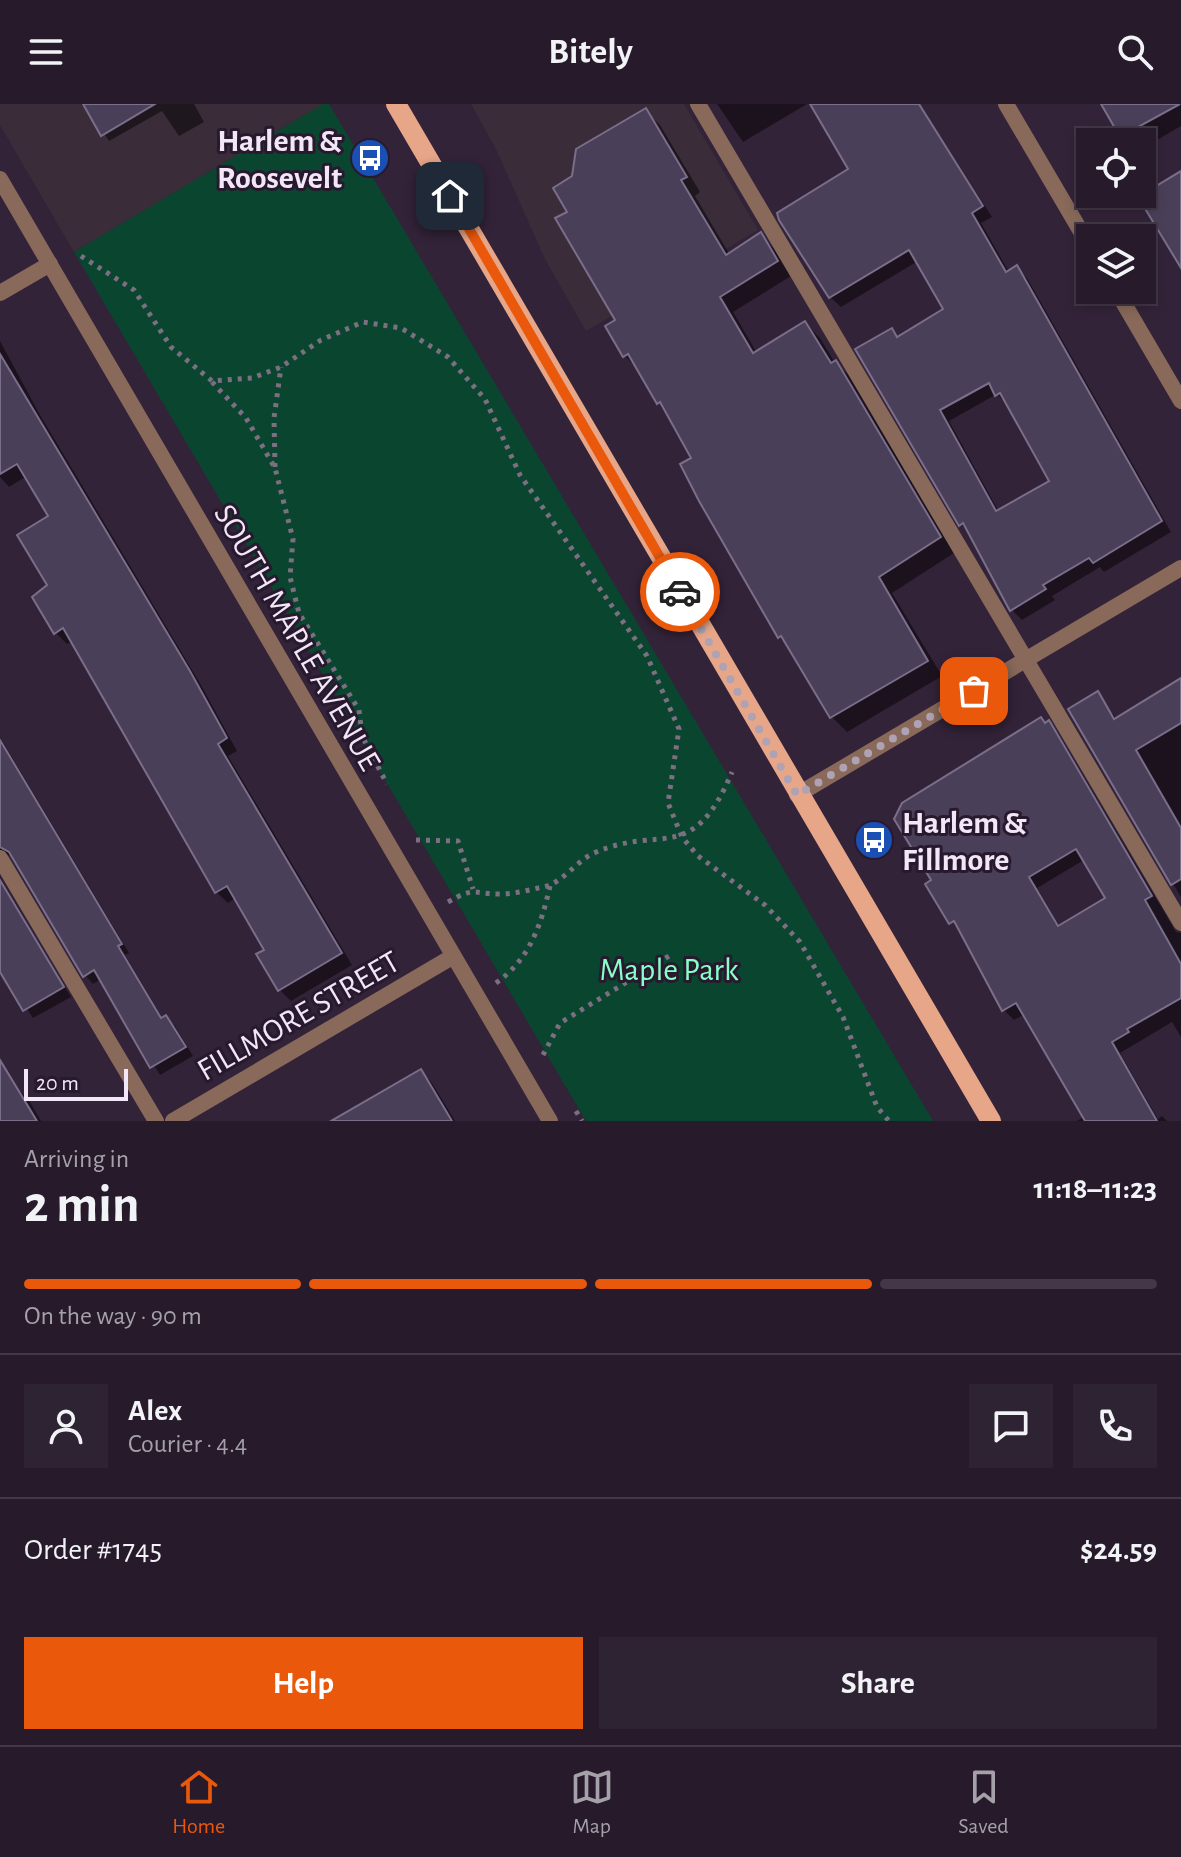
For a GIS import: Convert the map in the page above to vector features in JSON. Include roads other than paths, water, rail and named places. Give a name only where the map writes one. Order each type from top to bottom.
[{"type":"main road","points":[[396,104],[797,795],[991,1121]]},
{"type":"street","points":[[698,104],[1181,923]]},
{"type":"street","points":[[1006,104],[1076,224]]},
{"type":"street","name":"SOUTH MAPLE AVENUE","points":[[0,179],[550,1121]]},
{"type":"street","points":[[0,293],[50,264]]},
{"type":"street","points":[[1124,304],[1181,401]]},
{"type":"street","points":[[797,795],[1181,568]]},
{"type":"street","points":[[0,858],[156,1121]]},
{"type":"street","name":"FILLMORE STREET","points":[[173,1121],[452,957]]},
{"type":"place","name":"Harlem & Roosevelt","points":[[370,158]]},
{"type":"place","name":"Harlem & Fillmore","points":[[874,840]]},
{"type":"park label","name":"Maple Park","points":[[669,969]]}]
